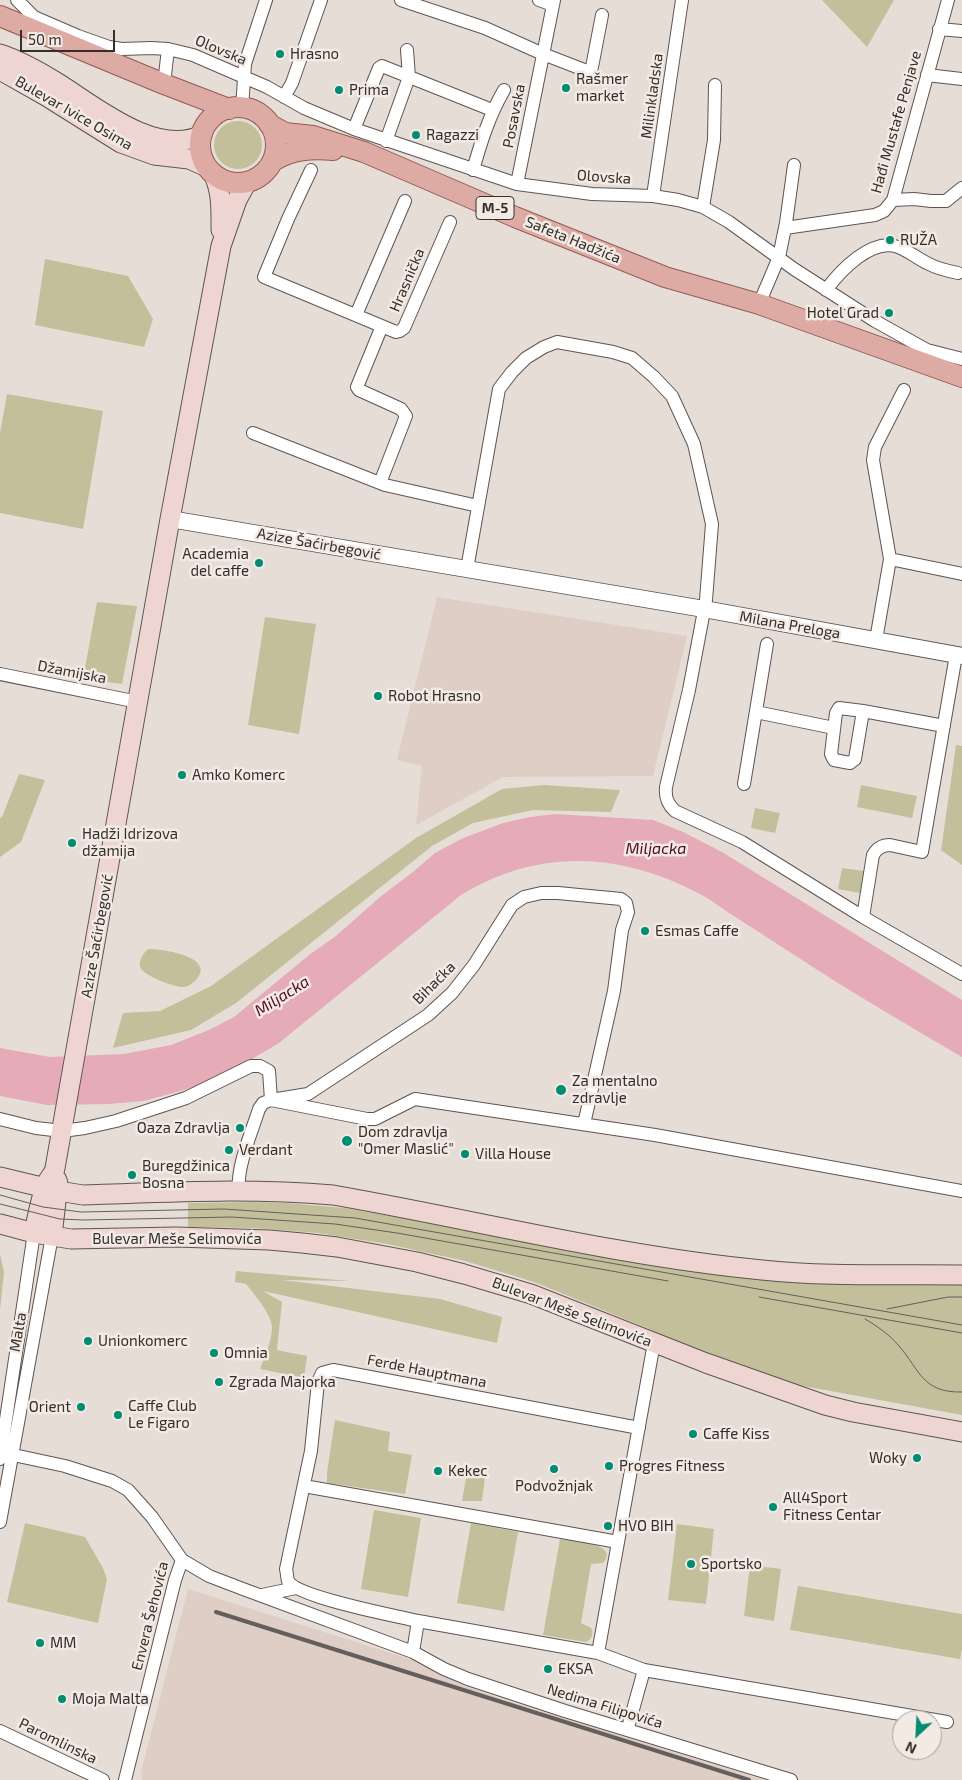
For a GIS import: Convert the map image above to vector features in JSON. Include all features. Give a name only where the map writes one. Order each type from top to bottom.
[{"type":"main road","name":"M-5","points":[[0,16],[164,84],[236,108],[252,110],[262,116],[269,124]]},
{"type":"main road","name":"Bulevar Ivice Osima","points":[[0,54],[35,70],[107,115],[144,134],[168,140],[182,141],[194,139],[204,130]]},
{"type":"main road","name":"Bulevar Ivice Osima","points":[[0,70],[46,96],[121,143],[154,155],[189,159],[210,170]]},
{"type":"main road","name":"M-5","points":[[164,84],[195,105],[202,114],[204,130]]},
{"type":"main road","points":[[236,108],[221,112],[204,130],[200,146],[202,156],[210,170],[223,180],[235,183],[247,182]]},
{"type":"main road","points":[[269,124],[275,136],[276,148],[273,160]]},
{"type":"main road","name":"Safeta Hadžića","points":[[269,124],[285,133],[322,138],[364,152],[515,217],[665,277],[759,304],[962,377]]},
{"type":"main road","name":"Safeta Hadžića","points":[[273,160],[302,150],[320,149],[364,152]]},
{"type":"main road","name":"M-5","points":[[247,182],[265,172],[273,160]]},
{"type":"main road","name":"Azize Šaćirbegović","points":[[210,170],[220,191],[222,202],[221,246]]},
{"type":"main road","name":"Azize Šaćirbegović","points":[[43,1235],[170,519],[221,246],[237,200],[247,182]]},
{"type":"main road","points":[[0,1177],[52,1186],[83,1195],[239,1191],[299,1192],[333,1196],[615,1249],[761,1270],[836,1275],[962,1275]]},
{"type":"main road","name":"Bulevar Meše Selimovića","points":[[0,1224],[43,1235],[83,1239],[176,1237],[269,1240],[338,1247],[417,1262],[500,1284],[571,1309],[752,1381],[825,1405],[962,1432]]},
{"type":"street","name":"Olovska","points":[[17,0],[24,9],[42,21],[78,36],[122,49],[168,49],[193,55],[267,87],[304,108],[354,129],[517,184],[592,194],[653,196],[703,207],[729,222],[779,257]]},
{"type":"street","points":[[236,108],[245,64],[266,0]]},
{"type":"street","points":[[284,97],[292,83],[321,0]]},
{"type":"street","points":[[401,0],[485,28],[543,54],[587,70],[590,70],[602,15]]},
{"type":"street","name":"Posavska","points":[[517,184],[553,3],[539,0]]},
{"type":"street","name":"Milinkladska","points":[[653,196],[682,0]]},
{"type":"street","name":"Hađi Mustafe Penjave","points":[[785,228],[875,215],[884,211],[893,200],[948,0]]},
{"type":"street","points":[[939,29],[962,31]]},
{"type":"street","points":[[164,84],[168,49]]},
{"type":"street","points":[[386,141],[409,77],[407,50]]},
{"type":"street","points":[[354,129],[379,68],[382,66],[492,110]]},
{"type":"street","points":[[927,75],[962,79]]},
{"type":"street","points":[[703,207],[714,140],[715,85]]},
{"type":"street","points":[[473,170],[492,110],[504,90]]},
{"type":"street","points":[[759,304],[779,257],[794,164]]},
{"type":"street","name":"Hrasnička","points":[[311,170],[264,277],[396,332],[404,328],[450,222]]},
{"type":"street","points":[[893,200],[946,200],[962,188]]},
{"type":"street","points":[[356,315],[404,201]]},
{"type":"street","points":[[826,290],[850,263],[877,247],[887,245],[900,247],[929,264],[958,273]]},
{"type":"street","points":[[779,257],[875,321],[927,350],[962,359]]},
{"type":"street","name":"Hrasnička","points":[[380,483],[406,416],[402,409],[359,390],[357,387],[382,326]]},
{"type":"street","points":[[467,569],[499,389],[512,372],[526,358],[544,347],[557,342],[613,352],[632,358],[672,396],[694,444],[712,524],[704,609],[689,690],[666,787],[665,794],[670,807],[742,842],[863,917],[962,974]]},
{"type":"street","points":[[876,640],[890,559],[873,460],[876,447],[904,390]]},
{"type":"street","points":[[253,433],[380,483],[478,506]]},
{"type":"street","name":"Azize Šaćirbegović","points":[[170,519],[704,609]]},
{"type":"street","points":[[890,559],[962,574]]},
{"type":"street","name":"Milana Preloga","points":[[704,609],[959,656]]},
{"type":"street","points":[[744,784],[767,644]]},
{"type":"street","points":[[863,917],[873,855],[876,850],[884,845],[890,845],[922,852],[944,726],[959,656]]},
{"type":"street","name":"Džamijska","points":[[0,674],[138,702]]},
{"type":"street","points":[[863,711],[855,759],[850,763],[834,760],[831,754],[836,713],[839,708],[863,711],[944,726]]},
{"type":"street","points":[[756,712],[834,728]]},
{"type":"street","name":"Bihaćka","points":[[271,1100],[308,1094],[428,1015],[452,993],[474,965],[512,905],[524,897],[541,893],[558,893],[621,899],[626,903],[628,912],[622,930],[614,991],[584,1124]]},
{"type":"street","points":[[0,1119],[36,1128],[62,1131],[116,1121],[186,1098],[251,1066],[260,1066],[269,1071],[271,1100]]},
{"type":"street","points":[[239,1191],[238,1184],[245,1151],[259,1109],[264,1103],[271,1100],[375,1119],[415,1099],[664,1137],[962,1191]]},
{"type":"street","name":"Malta","points":[[3,1455],[43,1235]]},
{"type":"street","name":"Malta","points":[[0,1522],[3,1455],[43,1235]]},
{"type":"street","points":[[598,1653],[654,1343]]},
{"type":"street","name":"Ferde Hauptmana","points":[[296,1588],[288,1581],[286,1569],[304,1486],[318,1382],[322,1373],[333,1370],[639,1428]]},
{"type":"street","name":"Envera Šehovića","points":[[3,1455],[65,1466],[112,1481],[128,1490],[152,1517],[182,1560],[175,1580],[125,1780]]},
{"type":"street","points":[[304,1486],[618,1542]]},
{"type":"street","name":"Nedima Filipovića","points":[[182,1560],[209,1576],[413,1652],[444,1669],[477,1682],[791,1780]]},
{"type":"street","points":[[261,1595],[296,1588],[346,1605],[418,1621],[598,1653],[644,1670],[948,1722]]},
{"type":"street","points":[[413,1652],[418,1621]]},
{"type":"street","name":"Nedima Filipovića","points":[[629,1724],[644,1670]]},
{"type":"street","name":"Paromlinska","points":[[0,1731],[103,1780]]},
{"type":"shaded area","points":[[822,0],[894,0],[867,47]]},
{"type":"shaded area","points":[[233,121],[243,121],[255,128],[262,140],[262,150],[255,162],[243,169],[233,169],[225,165],[218,158],[214,150],[214,140],[218,132],[225,125]]},
{"type":"shaded area","points":[[45,259],[128,276],[153,319],[144,347],[35,325]]},
{"type":"shaded area","points":[[7,394],[103,411],[83,529],[0,513],[0,433]]},
{"type":"shaded area","points":[[437,597],[687,636],[653,776],[503,777],[416,825],[422,766],[397,760]]},
{"type":"shaded area","points":[[97,602],[137,606],[122,684],[83,679]]},
{"type":"shaded area","points":[[265,617],[316,624],[299,734],[248,725]]},
{"type":"shaded area","points":[[956,745],[962,746],[962,865],[941,850]]},
{"type":"shaded area","points":[[19,774],[45,780],[21,842],[0,857],[0,818]]},
{"type":"shaded area","points":[[544,785],[620,790],[611,812],[533,810],[473,823],[432,846],[236,1003],[191,1030],[113,1048],[123,1013],[160,1011],[211,986],[416,838],[502,789]]},
{"type":"shaded area","points":[[861,785],[917,796],[912,818],[857,807]]},
{"type":"shaded area","points":[[755,808],[780,813],[775,833],[751,828]]},
{"type":"shaded area","points":[[842,868],[864,871],[860,893],[838,889]]},
{"type":"shaded area","points":[[149,949],[186,956],[199,965],[201,972],[195,981],[185,987],[179,987],[157,979],[143,971],[140,966],[142,956]]},
{"type":"shaded area","points":[[254,1202],[345,1208],[719,1274],[778,1281],[841,1284],[962,1283],[962,1415],[792,1384],[674,1341],[534,1282],[465,1261],[387,1244],[318,1233],[252,1228],[188,1227],[188,1203]]},
{"type":"shaded area","points":[[0,1254],[4,1272],[0,1310]]},
{"type":"shaded area","points":[[236,1271],[350,1281],[282,1280],[440,1299],[502,1317],[497,1343],[263,1291],[282,1302],[277,1350],[307,1356],[304,1378],[260,1369],[271,1338],[271,1322],[262,1305],[246,1284],[235,1282]]},
{"type":"shaded area","points":[[335,1420],[390,1432],[388,1451],[412,1455],[405,1494],[327,1483]]},
{"type":"shaded area","points":[[468,1467],[486,1469],[482,1501],[462,1501]]},
{"type":"shaded area","points":[[374,1510],[421,1518],[408,1597],[361,1589]]},
{"type":"shaded area","points":[[25,1523],[85,1537],[103,1568],[107,1579],[98,1623],[7,1602]]},
{"type":"shaded area","points":[[471,1523],[518,1532],[504,1611],[457,1603]]},
{"type":"shaded area","name":"Sportsko","points":[[677,1524],[714,1529],[706,1604],[668,1600]]},
{"type":"shaded area","points":[[560,1539],[592,1544],[605,1551],[607,1556],[603,1563],[591,1564],[581,1623],[592,1630],[592,1636],[586,1642],[543,1635]]},
{"type":"shaded area","points":[[750,1565],[781,1569],[774,1621],[744,1616]]},
{"type":"shaded area","points":[[798,1586],[962,1614],[962,1649],[960,1659],[790,1630]]},
{"type":"shaded area","points":[[188,1589],[435,1667],[455,1682],[505,1700],[764,1780],[142,1780],[141,1772]]},
{"type":"water","name":"Miljacka","points":[[555,814],[653,820],[683,832],[722,852],[962,1000],[962,1057],[834,980],[698,893],[669,879],[639,869],[609,863],[579,861],[549,863],[520,869],[490,880],[461,895],[279,1043],[220,1078],[144,1101],[108,1104],[47,1105],[0,1096],[0,1048],[50,1057],[124,1054],[171,1045],[209,1030],[234,1017],[309,955],[336,936],[380,897],[435,853],[461,839],[503,823]]},
{"type":"tram line","points":[[0,1195],[43,1207],[81,1212],[224,1209],[355,1218],[962,1325]]},
{"type":"tram line","points":[[0,1204],[60,1219],[232,1217],[335,1224],[397,1233],[668,1281]]},
{"type":"tram line","points":[[759,1297],[962,1333]]},
{"type":"tram line","points":[[887,1309],[948,1297],[962,1297]]},
{"type":"tram line","points":[[865,1319],[895,1342],[923,1378],[930,1384],[938,1389],[962,1392]]},
{"type":"railway","points":[[216,1612],[749,1780]]},
{"type":"place","name":"Hrasno","points":[[280,54]]},
{"type":"place","name":"Rašmer market","points":[[566,88]]},
{"type":"place","name":"Prima","points":[[339,90]]},
{"type":"place","name":"Ragazzi","points":[[416,135]]},
{"type":"place","name":"RUŽA","points":[[890,240]]},
{"type":"place","name":"Hotel Grad","points":[[889,313]]},
{"type":"place","name":"Academia del caffe","points":[[259,563]]},
{"type":"place","name":"Robot Hrasno","points":[[378,696]]},
{"type":"place","name":"Amko Komerc","points":[[182,775]]},
{"type":"place","name":"Hadži Idrizova džamija","points":[[72,843]]},
{"type":"place","name":"Esmas Caffe","points":[[645,931]]},
{"type":"place","name":"Za mentalno zdravlje","points":[[561,1090]]},
{"type":"place","name":"Oaza Zdravlja","points":[[240,1128]]},
{"type":"place","name":"Dom zdravlja \"Omer Maslić\"","points":[[347,1141]]},
{"type":"place","name":"Verdant","points":[[229,1150]]},
{"type":"place","name":"Villa House","points":[[465,1154]]},
{"type":"place","name":"Buregdžinica Bosna","points":[[132,1175]]},
{"type":"place","name":"Unionkomerc","points":[[88,1341]]},
{"type":"place","name":"Omnia","points":[[214,1353]]},
{"type":"place","name":"Zgrada Majorka","points":[[219,1382]]},
{"type":"place","name":"Orient","points":[[81,1407]]},
{"type":"place","name":"Caffe Club Le Figaro","points":[[118,1415]]},
{"type":"place","name":"Caffe Kiss","points":[[693,1434]]},
{"type":"place","name":"Woky","points":[[917,1458]]},
{"type":"place","name":"Progres Fitness","points":[[609,1466]]},
{"type":"place","name":"Podvožnjak","points":[[554,1469]]},
{"type":"place","name":"Kekec","points":[[438,1471]]},
{"type":"place","name":"All4Sport Fitness Centar","points":[[773,1507]]},
{"type":"place","name":"HVO BIH","points":[[608,1526]]},
{"type":"place","name":"Sportsko","points":[[691,1564]]},
{"type":"place","name":"MM","points":[[40,1643]]},
{"type":"place","name":"EKSA","points":[[548,1669]]},
{"type":"place","name":"Moja Malta","points":[[62,1699]]}]
